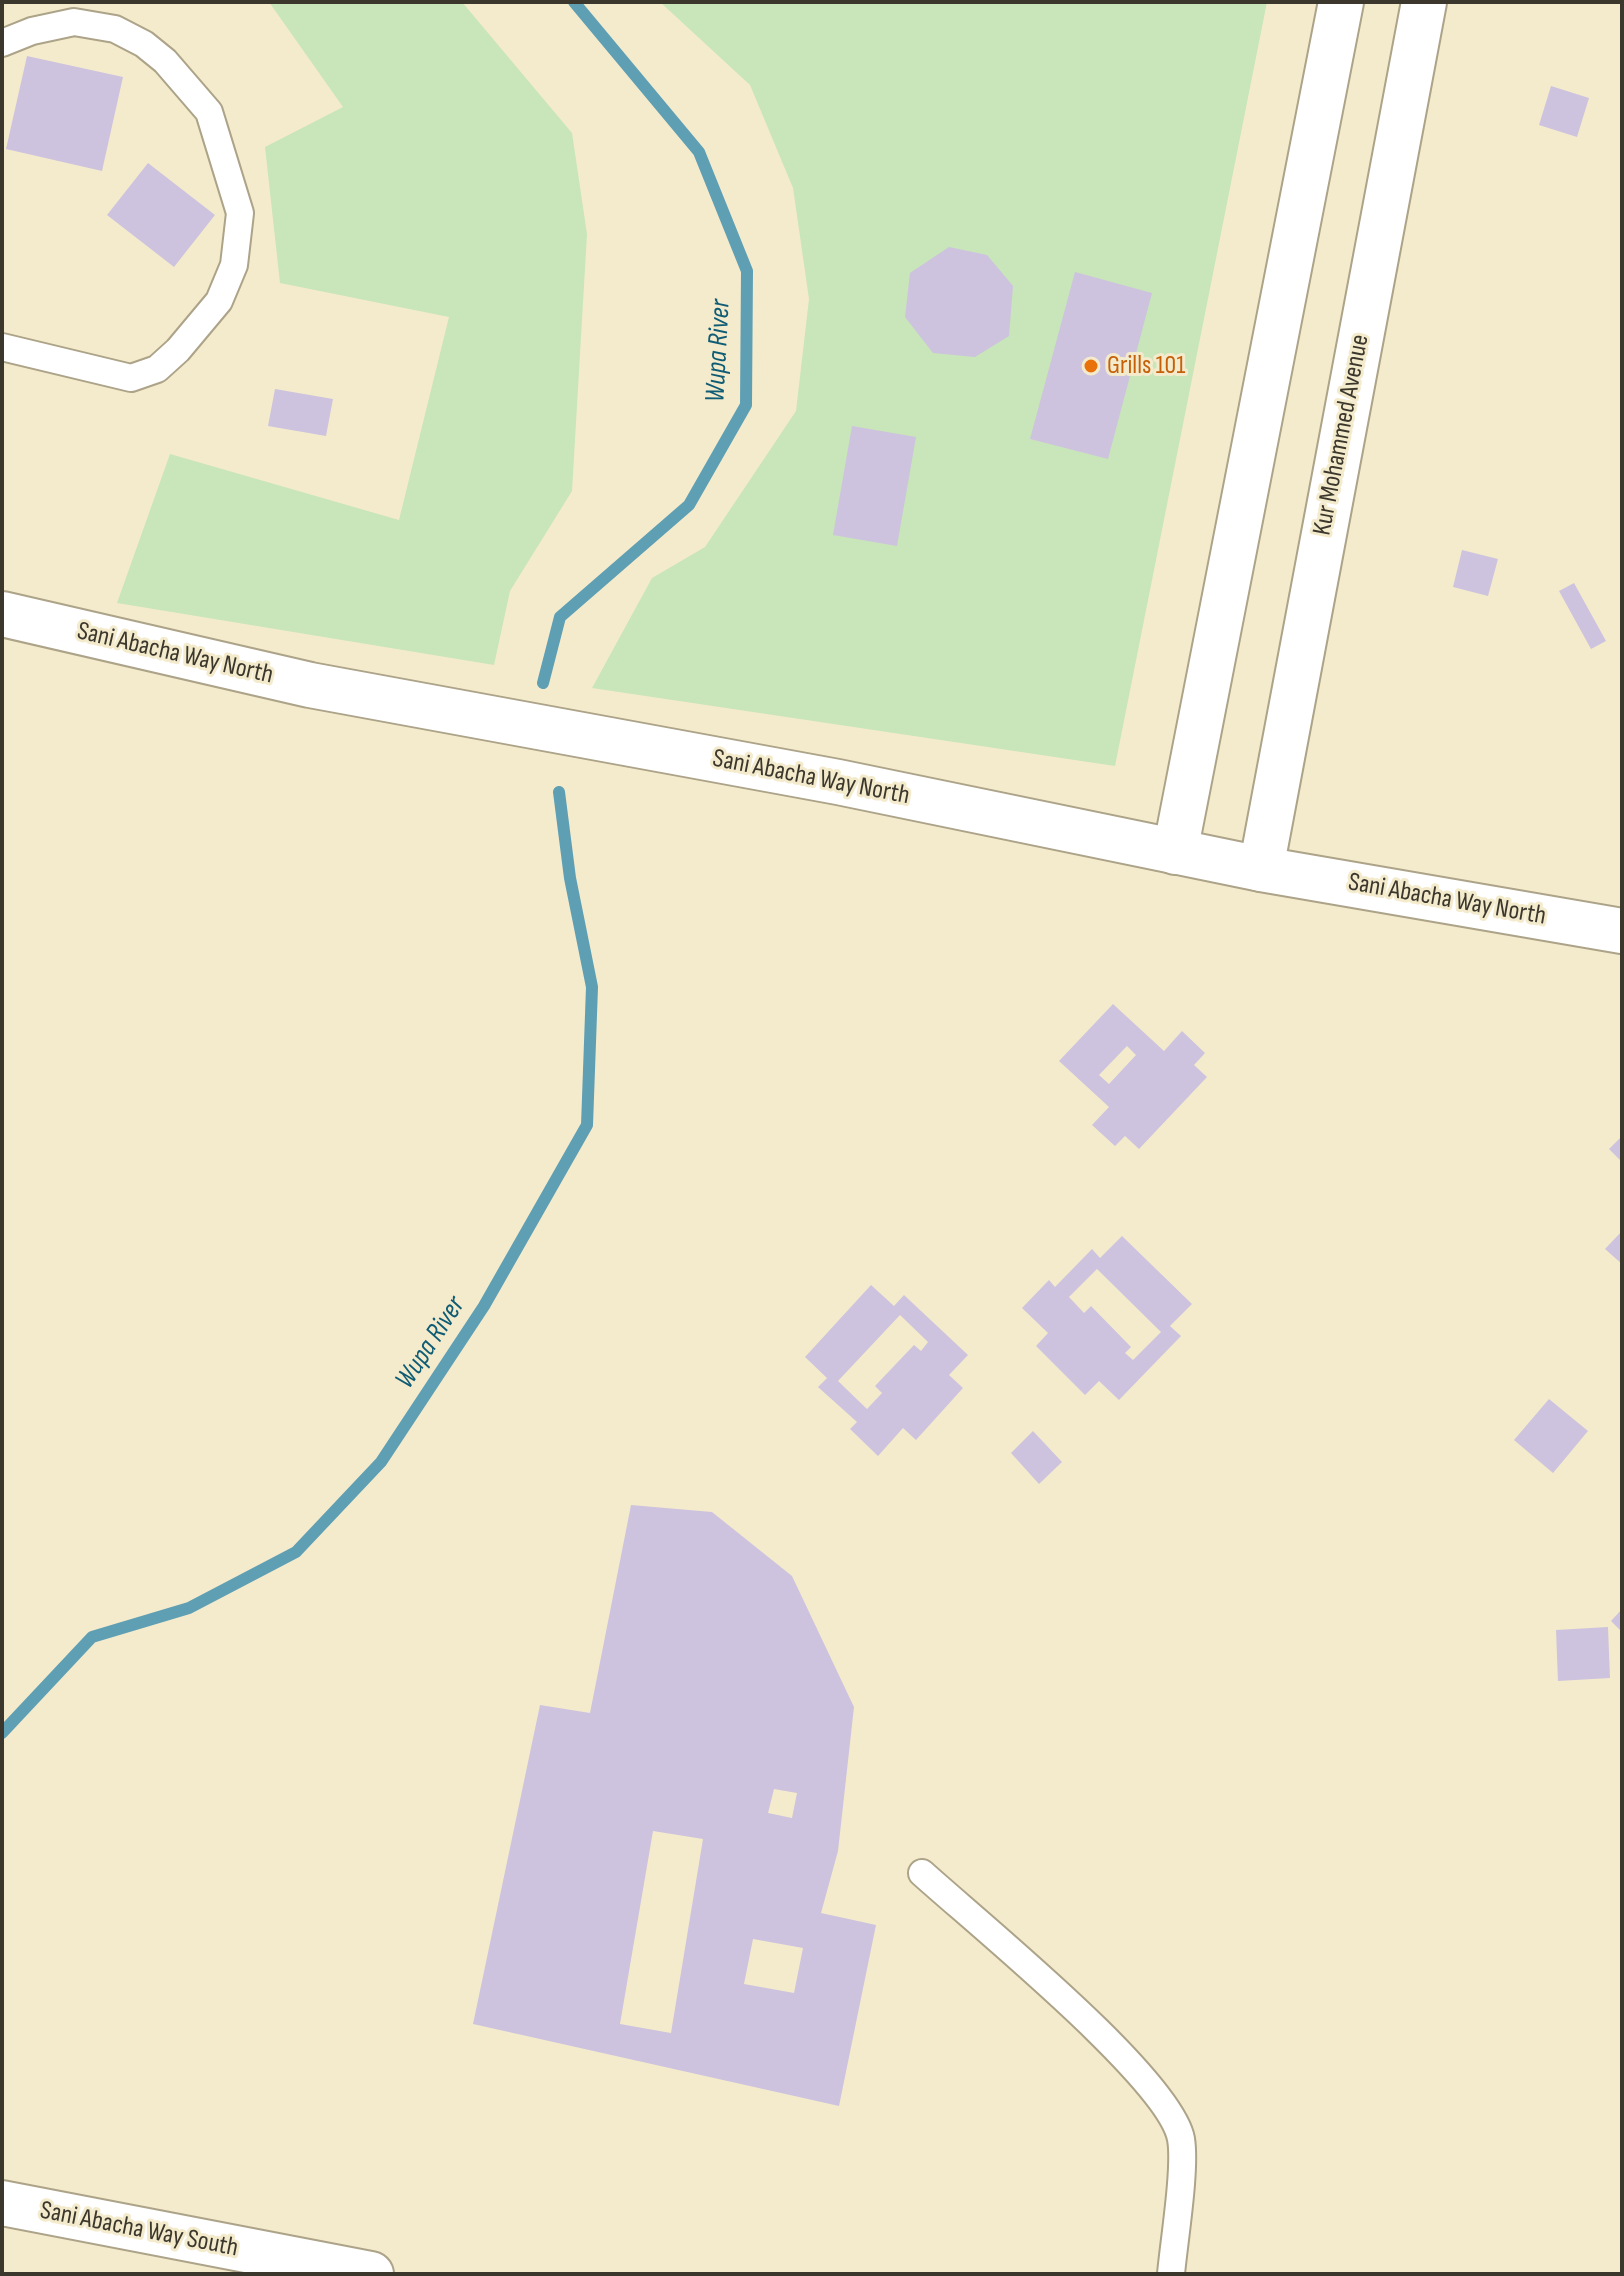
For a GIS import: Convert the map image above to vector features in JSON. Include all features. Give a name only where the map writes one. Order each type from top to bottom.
[{"type":"main road","points":[[1175,852],[1341,2]]},
{"type":"main road","name":"Kur Mohammed Avenue","points":[[1261,869],[1424,2]]},
{"type":"main road","name":"Sani Abacha Way North","points":[[2,614],[310,685],[838,782],[1261,869],[1622,931]]},
{"type":"main road","name":"Sani Abacha Way South","points":[[2,2203],[371,2274]]},
{"type":"lane","points":[[2,43],[32,31],[74,22],[115,29],[144,44],[165,61],[209,112],[240,213],[234,265],[219,301],[178,350],[157,369],[131,378],[2,347]]},
{"type":"lane","points":[[922,1873],[1139,2070],[1173,2116],[1181,2140],[1171,2274]]},
{"type":"green space","points":[[269,2],[462,2],[572,133],[587,234],[572,491],[510,591],[494,665],[117,603],[170,454],[399,520],[449,317],[280,283],[265,147],[343,107]]},
{"type":"green space","points":[[660,2],[1267,2],[1115,766],[592,688],[652,578],[705,547],[796,411],[809,299],[793,188],[750,85]]},
{"type":"building","points":[[27,56],[123,77],[102,171],[6,149]]},
{"type":"building","points":[[1551,86],[1589,98],[1577,137],[1539,125]]},
{"type":"building","points":[[148,163],[215,215],[174,267],[107,215]]},
{"type":"building","points":[[949,247],[987,255],[1013,286],[1009,336],[975,357],[933,353],[905,317],[910,273]]},
{"type":"building","name":"Grills 101","points":[[1075,272],[1152,293],[1108,459],[1030,439]]},
{"type":"building","points":[[275,389],[333,399],[326,436],[268,426]]},
{"type":"building","points":[[852,426],[916,437],[897,546],[833,535]]},
{"type":"building","points":[[1462,550],[1498,559],[1488,596],[1453,587]]},
{"type":"building","points":[[1574,583],[1606,641],[1591,649],[1559,591]]},
{"type":"building","points":[[1113,1004],[1164,1051],[1182,1031],[1205,1053],[1194,1065],[1207,1077],[1139,1149],[1125,1136],[1115,1146],[1092,1125],[1109,1107],[1059,1061]],"holes":[[[1127,1046],[1136,1055],[1109,1084],[1099,1075]]]},
{"type":"building","points":[[1622,1136],[1622,1162],[1609,1149]]},
{"type":"building","points":[[1622,1231],[1622,1264],[1605,1249]]},
{"type":"building","points":[[1122,1236],[1192,1304],[1170,1326],[1181,1336],[1119,1400],[1099,1381],[1085,1395],[1036,1346],[1048,1333],[1022,1308],[1049,1280],[1055,1287],[1092,1249],[1100,1258]],"holes":[[[1097,1269],[1161,1332],[1133,1360],[1125,1353],[1131,1347],[1091,1306],[1084,1313],[1069,1297]]]},
{"type":"building","points":[[871,1285],[894,1306],[904,1295],[968,1355],[949,1375],[963,1388],[916,1440],[903,1428],[878,1456],[850,1429],[857,1422],[818,1387],[827,1378],[805,1357]],"holes":[[[900,1315],[928,1342],[921,1351],[914,1345],[875,1386],[882,1393],[867,1409],[838,1381]]]},
{"type":"building","points":[[1549,1399],[1588,1431],[1553,1473],[1514,1440]]},
{"type":"building","points":[[1033,1431],[1062,1462],[1039,1484],[1011,1453]]},
{"type":"building","points":[[631,1505],[712,1512],[792,1576],[854,1707],[838,1851],[821,1913],[876,1925],[839,2106],[473,2024],[540,1705],[590,1713]],"holes":[[[774,1789],[797,1793],[792,1818],[768,1813]],[[653,1831],[703,1839],[671,2033],[620,2024]],[[753,1939],[803,1948],[794,1993],[744,1984]]]},
{"type":"building","points":[[1622,1609],[1622,1632],[1611,1621]]},
{"type":"building","points":[[1608,1627],[1610,1678],[1558,1681],[1556,1630]]},
{"type":"waterway","name":"Wupa River","points":[[543,683],[560,617],[689,505],[746,405],[747,271],[699,152],[574,2]]},
{"type":"waterway","name":"Wupa River","points":[[2,1733],[92,1637],[189,1608],[296,1552],[381,1462],[484,1306],[587,1125],[592,987],[570,878],[559,792]]},
{"type":"place","name":"Grills 101","points":[[1091,366]]}]
